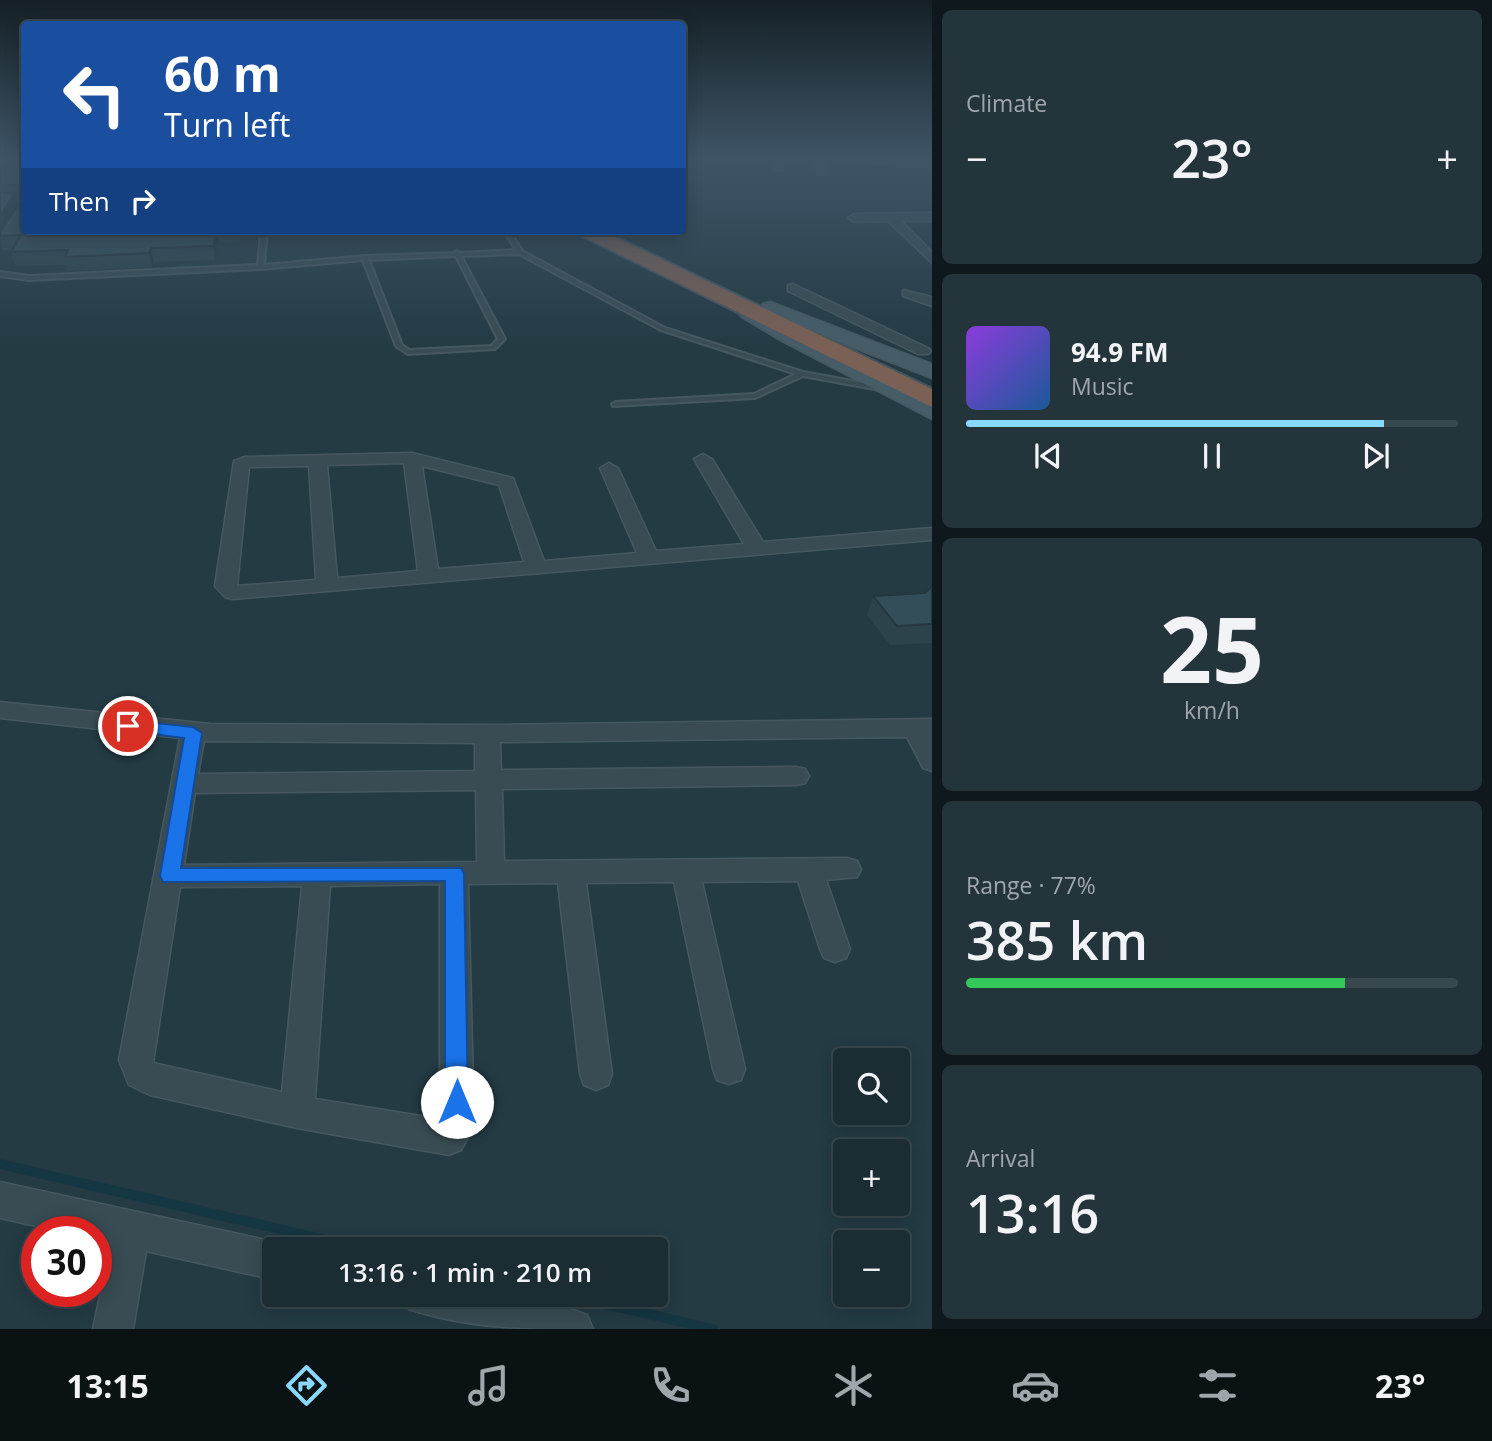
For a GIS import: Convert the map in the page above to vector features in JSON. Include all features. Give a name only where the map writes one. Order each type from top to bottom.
[{"type":"highway","points":[[596,235],[932,384]]},
{"type":"highway","points":[[615,235],[932,399]]},
{"type":"street","points":[[900,221],[932,259]]},
{"type":"street","points":[[793,288],[928,350]]},
{"type":"street","points":[[908,293],[932,302]]},
{"type":"street","points":[[740,301],[932,372]]},
{"type":"street","points":[[740,301],[789,337],[932,412]]},
{"type":"street","points":[[899,359],[928,350]]},
{"type":"street","points":[[412,458],[429,576]]},
{"type":"street","points":[[536,568],[504,479],[412,458],[241,464],[225,586],[232,593],[536,568],[932,534]]},
{"type":"street","points":[[703,459],[757,549]]},
{"type":"street","points":[[318,460],[327,585]]},
{"type":"street","points":[[609,468],[649,558]]},
{"type":"street","points":[[0,710],[193,733],[487,734],[924,728],[932,762]]},
{"type":"street","points":[[193,733],[170,876],[135,1060],[137,1067],[150,1079],[297,1112],[441,1139],[454,1135],[457,1127],[454,873]]},
{"type":"street","points":[[487,734],[491,873]]},
{"type":"street","points":[[185,785],[796,776]]},
{"type":"street","points":[[808,869],[835,949]]},
{"type":"street","points":[[170,876],[847,869]]},
{"type":"street","points":[[686,871],[729,1069]]},
{"type":"street","points":[[571,872],[596,1074]]},
{"type":"street","points":[[297,1112],[317,875]]},
{"type":"street","points":[[0,1199],[262,1258]]},
{"type":"street","points":[[113,1329],[132,1229]]},
{"type":"street","points":[[476,1307],[573,1329]]},
{"type":"lane","points":[[261,267],[264,235]]},
{"type":"lane","points":[[509,235],[520,252],[654,326],[802,374],[887,389]]},
{"type":"lane","points":[[0,274],[29,278],[261,267],[457,253],[520,252]]},
{"type":"lane","points":[[365,258],[399,346],[408,352],[493,348],[502,339],[457,253]]},
{"type":"lane","points":[[616,404],[745,397],[802,374]]},
{"type":"building","points":[[7,221],[21,221],[21,235],[0,236]]},
{"type":"building","points":[[21,235],[215,235],[213,246],[151,248],[149,253],[65,257],[68,250],[11,252]]},
{"type":"building","points":[[932,586],[932,624],[897,626],[873,596],[925,593]]},
{"type":"waterway","points":[[0,1164],[313,1237]]},
{"type":"waterway","points":[[618,1307],[713,1329]]},
{"type":"route","points":[[128,726],[193,733],[170,876],[454,873],[457,1102]]}]
